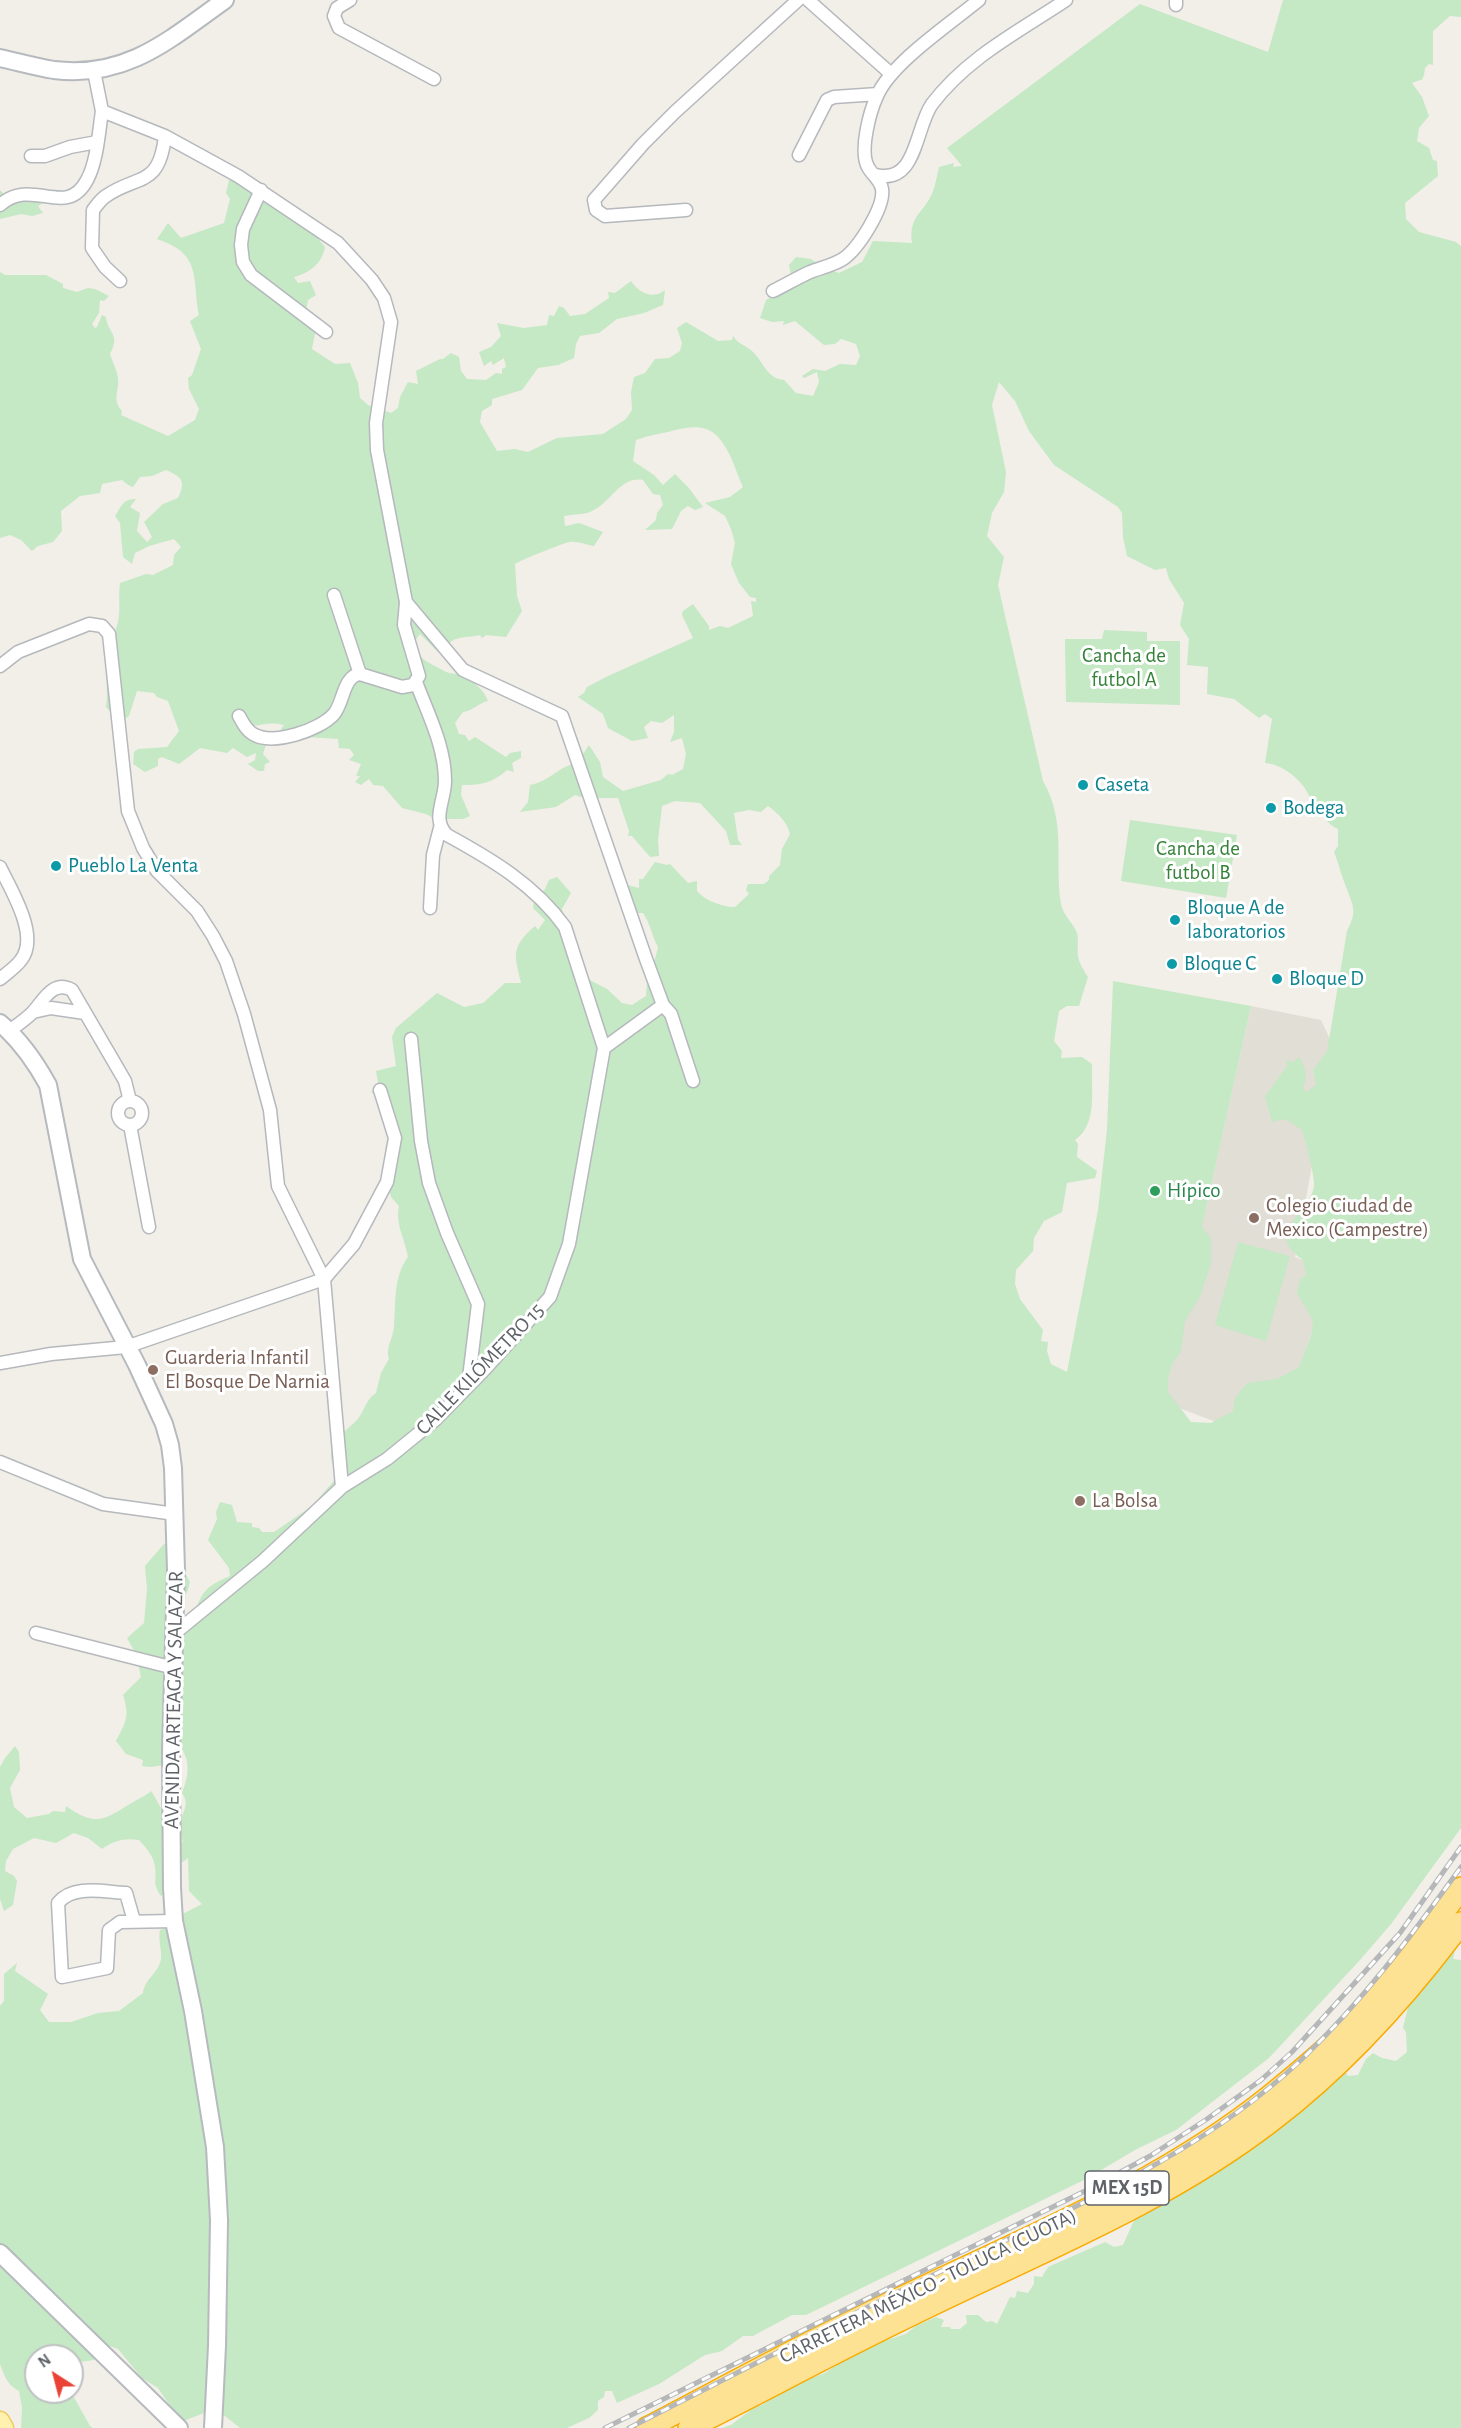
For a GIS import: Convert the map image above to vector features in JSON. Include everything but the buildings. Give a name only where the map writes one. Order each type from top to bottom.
[{"type":"highway","name":"CARRETERA MÉXICO - TOLUCA (CUOTA)","points":[[646,2428],[792,2352],[1105,2200],[1167,2166],[1268,2098],[1331,2042],[1368,2006],[1413,1954],[1461,1888]]},
{"type":"highway","name":"CARRETERA MÉXICO - TOLUCA (CUOTA)","points":[[689,2428],[910,2315],[1115,2217],[1168,2188],[1268,2124],[1340,2062],[1373,2029],[1421,1975],[1461,1923]]},
{"type":"main road","points":[[0,2421],[4,2428]]},
{"type":"street","points":[[0,58],[55,70],[94,71],[129,63],[169,40],[225,0]]},
{"type":"street","points":[[350,0],[337,8],[334,16],[339,28],[434,79]]},
{"type":"street","points":[[686,210],[605,216],[596,210],[594,200],[675,112],[798,0]]},
{"type":"street","points":[[808,0],[890,74]]},
{"type":"street","points":[[773,291],[808,273],[844,259],[871,226],[882,198],[882,188],[876,175],[866,164],[869,117],[878,94],[890,74],[978,0]]},
{"type":"street","points":[[876,175],[894,176],[909,162],[930,108],[958,75],[998,43],[1066,0]]},
{"type":"street","points":[[0,205],[9,196],[21,193],[58,198],[71,197],[89,178],[102,111],[94,71]]},
{"type":"street","points":[[799,155],[827,100],[834,97],[878,94]]},
{"type":"street","points":[[102,111],[165,136],[261,190],[338,243],[358,262],[384,298],[391,321],[376,423],[377,450],[406,602],[404,625],[419,676],[410,687],[402,687],[360,674],[352,676],[337,711],[327,722],[293,735],[261,737],[250,732],[239,716]]},
{"type":"street","points":[[120,281],[105,267],[92,248],[93,210],[105,196],[148,177],[160,161],[165,136]]},
{"type":"street","points":[[31,156],[45,156],[70,147],[97,142]]},
{"type":"street","points":[[261,190],[243,229],[241,245],[243,262],[251,275],[326,332]]},
{"type":"street","points":[[334,596],[360,674]]},
{"type":"street","points":[[406,602],[463,670],[562,716],[646,959],[663,1005],[671,1014],[693,1081]]},
{"type":"street","points":[[0,666],[18,652],[89,624],[102,626],[109,634],[128,811],[143,848],[157,871],[197,911],[226,961],[244,1014],[270,1110],[278,1186],[324,1279],[342,1487]]},
{"type":"street","points":[[416,682],[444,755],[445,784],[434,855],[430,908]]},
{"type":"street","points":[[440,828],[447,835],[504,867],[556,915],[564,927],[604,1048],[663,1005]]},
{"type":"street","points":[[0,867],[28,933],[27,948],[22,959],[0,979]]},
{"type":"street","points":[[33,1012],[43,997],[54,989],[67,987],[78,997],[125,1081],[130,1101],[124,1103],[118,1113],[119,1119],[130,1125],[149,1227]]},
{"type":"street","points":[[5,1027],[33,1012],[51,1008],[85,1013]]},
{"type":"street","name":"AVENIDA ARTEAGA Y SALAZAR","points":[[5,1027],[38,1068],[48,1085],[82,1259],[164,1424],[170,1445],[174,1514],[175,1633],[171,1797],[174,1921],[215,2147],[219,2220],[213,2421]]},
{"type":"street","points":[[411,1039],[421,1141],[429,1183],[447,1233],[478,1304],[468,1386]]},
{"type":"street","name":"CALLE KILÓMETRO 15","points":[[175,1633],[263,1561],[342,1487],[387,1459],[435,1420],[550,1297],[569,1244],[604,1048]]},
{"type":"street","points":[[0,1363],[51,1353],[126,1347],[324,1279],[354,1244],[387,1182],[395,1138],[380,1090]]},
{"type":"street","points":[[0,1462],[103,1504],[174,1514]]},
{"type":"street","points":[[36,1633],[174,1668]]},
{"type":"street","points":[[134,1921],[126,1893],[77,1891],[65,1894],[58,1903],[62,1977],[107,1968],[109,1930],[120,1922],[174,1921]]},
{"type":"street","points":[[0,2253],[179,2428]]},
{"type":"street","points":[[213,2421],[228,2428]]},
{"type":"shaded area","name":"Colegio Ciudad de Mexico (Campestre)","points":[[1251,1006],[1321,1020],[1334,1048],[1295,1257],[1331,1271],[1292,1393],[1240,1431],[1163,1402]]},
{"type":"green space","points":[[1283,0],[1461,0],[1461,17],[1450,16],[1433,31],[1433,65],[1429,64],[1425,68],[1422,80],[1412,83],[1422,97],[1429,116],[1419,128],[1417,141],[1429,148],[1433,160],[1437,161],[1438,176],[1405,203],[1406,219],[1419,232],[1456,242],[1461,246],[1461,1828],[1391,1924],[1269,2058],[1176,2130],[1135,2150],[1086,2179],[806,2315],[792,2315],[753,2336],[743,2336],[722,2351],[705,2355],[659,2384],[617,2403],[612,2391],[605,2391],[604,2397],[598,2401],[598,2410],[589,2418],[567,2428],[240,2428],[220,2412],[205,2409],[204,2413],[181,2422],[158,2388],[142,2378],[118,2349],[107,2345],[102,2356],[97,2355],[94,2360],[84,2361],[84,2344],[24,2344],[24,2404],[78,2404],[93,2428],[21,2428],[22,2408],[19,2391],[9,2383],[0,2364],[0,2006],[4,2001],[4,1974],[17,1963],[15,1971],[48,1994],[40,2010],[49,2022],[71,2022],[98,2013],[119,2011],[143,1993],[146,1983],[158,1968],[161,1959],[160,1930],[171,1926],[184,1928],[177,1917],[202,1904],[189,1891],[188,1858],[173,1869],[175,1882],[161,1896],[156,1885],[153,1859],[139,1840],[120,1840],[102,1849],[88,1838],[74,1833],[56,1843],[34,1838],[13,1849],[6,1861],[5,1871],[14,1876],[17,1881],[13,1905],[4,1911],[0,1899],[0,1767],[15,1746],[19,1752],[20,1770],[10,1788],[14,1807],[27,1818],[49,1814],[53,1811],[65,1812],[66,1806],[86,1817],[102,1818],[151,1791],[177,1841],[183,1842],[178,1824],[186,1805],[182,1793],[188,1766],[185,1754],[176,1743],[165,1765],[142,1766],[143,1760],[126,1754],[116,1741],[126,1719],[123,1695],[141,1677],[136,1654],[127,1638],[144,1623],[147,1589],[145,1566],[163,1545],[173,1538],[177,1558],[190,1582],[187,1593],[175,1601],[180,1619],[194,1615],[206,1590],[230,1576],[229,1568],[208,1540],[217,1519],[216,1512],[220,1502],[232,1505],[237,1522],[252,1523],[252,1527],[259,1528],[262,1532],[274,1532],[312,1506],[338,1476],[331,1459],[332,1448],[341,1435],[357,1420],[376,1393],[381,1373],[389,1359],[388,1351],[394,1327],[398,1282],[408,1257],[399,1225],[399,1206],[391,1197],[389,1189],[390,1128],[378,1106],[383,1100],[371,1092],[379,1087],[376,1071],[396,1066],[392,1037],[396,1028],[437,993],[464,1007],[483,1003],[505,983],[521,983],[516,958],[518,946],[527,933],[535,926],[538,930],[545,920],[533,908],[534,900],[545,889],[549,880],[557,877],[571,893],[562,909],[567,932],[584,977],[607,989],[622,1003],[632,1005],[646,996],[648,969],[655,959],[658,947],[643,913],[636,913],[634,901],[628,901],[631,897],[620,883],[639,888],[639,879],[643,879],[655,862],[670,864],[688,883],[697,881],[697,891],[705,898],[720,905],[735,907],[749,894],[746,890],[748,884],[764,884],[769,880],[769,876],[780,865],[782,849],[790,834],[782,818],[768,806],[761,812],[749,810],[734,813],[738,840],[742,845],[730,845],[726,831],[700,803],[675,801],[662,806],[658,840],[659,856],[650,857],[632,836],[628,836],[629,831],[618,798],[584,798],[575,795],[556,807],[520,812],[528,802],[530,785],[543,781],[565,767],[577,763],[589,745],[600,762],[603,777],[623,791],[661,780],[668,774],[672,775],[683,769],[686,754],[682,738],[670,742],[674,732],[674,715],[662,723],[651,721],[644,727],[648,738],[632,741],[608,728],[603,714],[578,697],[587,687],[608,676],[693,638],[682,615],[683,611],[693,604],[709,626],[709,630],[720,626],[728,628],[753,616],[751,601],[756,602],[756,598],[750,597],[739,583],[731,564],[735,543],[731,529],[725,516],[705,503],[730,497],[743,487],[725,446],[713,433],[702,428],[692,427],[636,440],[633,461],[654,475],[663,485],[675,474],[703,507],[695,510],[688,506],[681,511],[672,529],[645,530],[656,520],[657,513],[663,505],[660,495],[653,494],[643,480],[628,482],[592,511],[564,516],[565,526],[579,523],[603,532],[594,546],[570,542],[515,564],[517,596],[522,611],[506,637],[486,635],[482,638],[480,635],[458,638],[446,647],[443,653],[438,652],[420,634],[415,641],[417,654],[420,657],[446,672],[469,679],[481,689],[488,701],[463,712],[455,723],[459,734],[465,735],[469,741],[475,737],[506,757],[510,753],[521,751],[521,758],[512,763],[514,772],[507,770],[486,782],[462,785],[461,795],[470,816],[463,819],[435,819],[426,814],[402,808],[383,786],[373,785],[369,779],[361,785],[355,782],[360,776],[356,776],[361,764],[349,760],[354,755],[350,749],[339,748],[338,739],[307,737],[300,727],[277,735],[284,725],[247,726],[267,741],[263,754],[270,762],[265,764],[264,771],[258,771],[248,764],[255,760],[256,753],[247,757],[233,748],[227,753],[200,748],[179,764],[162,757],[158,759],[158,766],[145,772],[133,764],[134,752],[138,749],[167,747],[179,731],[168,701],[157,697],[154,693],[137,691],[129,716],[120,722],[106,707],[108,666],[119,617],[120,583],[146,574],[153,575],[173,565],[174,555],[181,547],[174,539],[149,546],[135,553],[132,564],[123,557],[120,523],[115,516],[125,502],[136,499],[130,507],[140,513],[137,531],[147,542],[152,537],[144,522],[163,504],[178,498],[182,487],[181,480],[166,470],[152,476],[140,477],[133,487],[122,480],[102,484],[100,493],[80,496],[61,511],[62,531],[53,542],[38,546],[32,551],[21,540],[10,535],[0,538],[0,272],[5,275],[46,275],[63,284],[63,288],[77,292],[88,288],[95,289],[109,296],[104,301],[100,300],[99,313],[92,324],[95,328],[97,327],[102,315],[106,317],[114,338],[110,354],[117,372],[116,398],[122,411],[121,415],[168,436],[195,420],[199,409],[189,389],[188,378],[192,375],[201,349],[190,321],[199,315],[192,268],[182,252],[157,239],[168,223],[181,238],[224,223],[230,199],[226,193],[230,176],[311,230],[325,247],[314,267],[294,277],[298,283],[310,281],[316,295],[308,300],[306,311],[316,329],[312,349],[335,364],[350,363],[358,383],[360,398],[368,405],[391,413],[398,408],[400,397],[408,382],[418,384],[416,371],[451,353],[459,357],[461,371],[467,379],[486,380],[496,373],[502,374],[502,369],[506,367],[504,358],[493,365],[491,361],[484,366],[479,352],[491,347],[501,336],[497,323],[524,328],[547,325],[549,315],[554,316],[559,306],[564,308],[570,316],[585,314],[609,298],[608,292],[615,293],[631,281],[647,294],[656,294],[665,290],[663,305],[644,313],[617,319],[599,333],[580,336],[574,358],[558,365],[538,368],[522,390],[492,399],[492,405],[482,411],[480,422],[497,451],[515,449],[528,452],[557,438],[603,434],[626,419],[632,410],[631,392],[634,377],[645,373],[655,359],[669,358],[680,351],[682,343],[677,328],[686,322],[718,341],[732,340],[733,336],[756,355],[773,376],[784,380],[796,393],[813,396],[819,382],[817,372],[804,378],[802,376],[813,369],[825,371],[840,364],[856,365],[860,356],[856,344],[841,339],[835,344],[824,345],[795,321],[783,325],[784,321],[772,322],[760,318],[766,300],[774,295],[791,275],[789,265],[796,257],[811,259],[824,268],[839,273],[862,262],[873,241],[912,243],[912,226],[930,198],[939,167],[954,163],[953,167],[962,166],[947,148],[1140,4],[1268,52]],"holes":[[[999,382],[1015,401],[1029,431],[1054,465],[1118,507],[1122,513],[1127,556],[1155,570],[1166,568],[1169,579],[1184,603],[1180,625],[1189,639],[1187,665],[1208,667],[1207,694],[1234,699],[1259,718],[1265,714],[1272,719],[1265,763],[1280,767],[1295,777],[1307,791],[1312,806],[1338,829],[1338,846],[1334,852],[1353,910],[1347,931],[1327,1052],[1313,1070],[1316,1085],[1307,1092],[1303,1088],[1306,1072],[1299,1057],[1293,1062],[1286,1060],[1287,1066],[1265,1096],[1272,1122],[1285,1119],[1302,1130],[1313,1175],[1314,1185],[1311,1196],[1287,1231],[1287,1240],[1291,1249],[1303,1260],[1306,1275],[1300,1279],[1297,1293],[1313,1321],[1311,1335],[1299,1367],[1277,1379],[1247,1383],[1235,1398],[1233,1411],[1211,1423],[1191,1422],[1168,1392],[1168,1380],[1172,1364],[1181,1351],[1185,1321],[1200,1297],[1211,1263],[1211,1238],[1202,1227],[1251,1006],[1113,981],[1107,1130],[1098,1210],[1067,1372],[1051,1364],[1047,1351],[1048,1342],[1041,1341],[1043,1330],[1020,1299],[1015,1284],[1016,1270],[1033,1251],[1034,1238],[1044,1221],[1062,1212],[1067,1183],[1095,1178],[1097,1171],[1077,1157],[1078,1144],[1075,1140],[1082,1133],[1090,1116],[1092,1064],[1082,1057],[1061,1058],[1062,1051],[1054,1041],[1059,1011],[1067,1006],[1079,1006],[1088,977],[1079,959],[1077,933],[1061,904],[1055,812],[1043,781],[998,585],[1004,557],[987,536],[992,513],[1004,492],[1006,472],[992,405]]]},
{"type":"green space","points":[[0,190],[5,195],[52,197],[38,206],[43,213],[32,216],[21,214],[0,219]]},
{"type":"green space","name":"Cancha de futbol A","points":[[1104,630],[1147,632],[1147,641],[1180,641],[1180,705],[1066,702],[1065,639],[1102,639]]},
{"type":"green space","name":"Cancha de futbol B","points":[[1130,820],[1237,835],[1226,898],[1121,881]]},
{"type":"green space","points":[[1238,1242],[1290,1256],[1266,1341],[1215,1325]]},
{"type":"green space","points":[[1455,1950],[1453,1959],[1461,1960],[1461,2428],[721,2428],[731,2425],[756,2406],[762,2405],[788,2387],[825,2373],[862,2348],[906,2334],[916,2326],[936,2317],[944,2320],[941,2327],[951,2329],[960,2329],[967,2323],[966,2315],[978,2315],[986,2322],[992,2321],[997,2324],[1010,2297],[1015,2298],[1017,2291],[1028,2293],[1034,2284],[1034,2276],[1042,2277],[1048,2267],[1105,2242],[1114,2247],[1123,2245],[1136,2216],[1342,2066],[1348,2076],[1358,2075],[1366,2059],[1373,2053],[1396,2061],[1407,2052],[1406,2032],[1403,2028],[1411,1995],[1449,1953]]},
{"type":"railway","points":[[605,2428],[1091,2188],[1150,2156],[1207,2119],[1261,2080],[1292,2052],[1400,1933],[1461,1847]]},
{"type":"railway","points":[[629,2428],[1135,2176],[1222,2123],[1263,2093],[1301,2060],[1345,2015],[1405,1943],[1461,1867]]},
{"type":"place","name":"Caseta","points":[[1083,785]]},
{"type":"place","name":"Bodega","points":[[1271,808]]},
{"type":"place","name":"Pueblo La Venta","points":[[56,866]]},
{"type":"place","name":"Bloque A de laboratorios","points":[[1175,920]]},
{"type":"place","name":"Bloque C","points":[[1172,964]]},
{"type":"place","name":"Bloque D","points":[[1277,979]]},
{"type":"place","name":"Hípico","points":[[1155,1191]]},
{"type":"place","name":"Colegio Ciudad de Mexico (Campestre)","points":[[1254,1218]]},
{"type":"place","name":"Guarderia Infantil El Bosque De Narnia","points":[[153,1370]]},
{"type":"place","name":"La Bolsa","points":[[1080,1501]]}]
